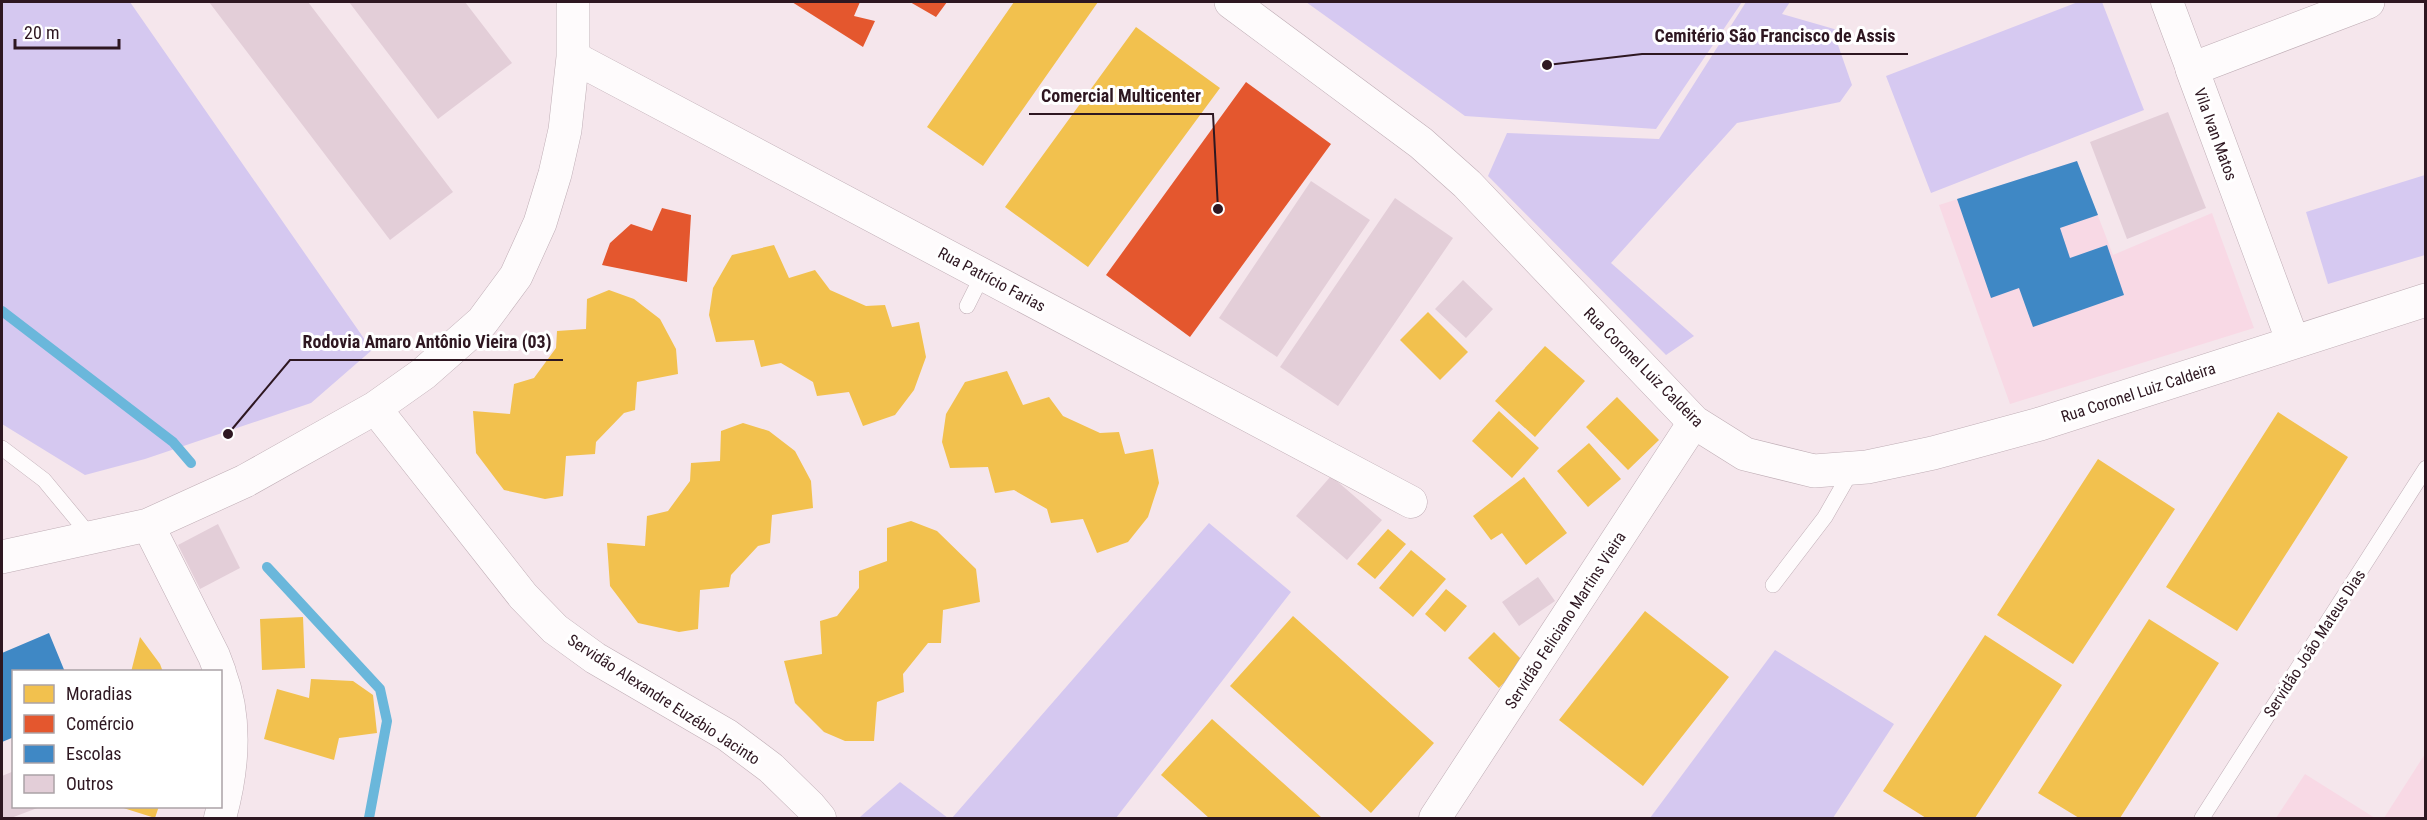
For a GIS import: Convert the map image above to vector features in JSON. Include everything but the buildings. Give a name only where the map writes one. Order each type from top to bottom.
[{"type":"main road","points":[[2,557],[148,525],[245,481],[375,408],[423,374],[482,322],[516,276],[540,223],[555,174],[565,130],[573,57],[573,2]]},
{"type":"main road","name":"Rua Coronel Luiz Caldeira","points":[[1230,2],[1421,143],[1459,177],[1694,422],[1745,454],[1814,471],[1867,467],[1933,453],[2040,424],[2426,300]]},
{"type":"main road","name":"Vila Ivan Matos","points":[[2293,342],[2192,69],[2368,2]]},
{"type":"street","points":[[2167,2],[2192,69]]},
{"type":"street","name":"Rua Patrício Farias","points":[[573,57],[1411,502]]},
{"type":"street","name":"Servidão Alexandre Euzébio Jacinto","points":[[375,408],[524,596],[555,629],[594,658],[727,735],[771,768],[820,819]]},
{"type":"street","name":"Servidão Feliciano Martins Vieira","points":[[1435,819],[1694,422]]},
{"type":"street","points":[[148,525],[219,670]]},
{"type":"street","points":[[220,819],[229,784],[232,734],[227,691],[222,677]]},
{"type":"lane","points":[[967,306],[983,274]]},
{"type":"lane","points":[[2,448],[44,480],[92,538]]},
{"type":"lane","points":[[1773,585],[1825,517],[1853,468]]},
{"type":"lane","name":"Servidão João Mateus Dias","points":[[2202,819],[2426,468]]},
{"type":"shaded area","points":[[2,2],[130,2],[372,350],[311,403],[145,459],[85,475],[2,424]]},
{"type":"shaded area","points":[[1306,2],[1742,2],[1656,129],[1465,116]]},
{"type":"shaded area","points":[[1746,2],[1790,2],[1782,14],[1855,35],[1838,45],[1852,85],[1840,102],[1737,123],[1611,263],[1694,336],[1666,355],[1488,176],[1507,133],[1659,139]]},
{"type":"shaded area","points":[[2078,2],[2102,2],[2144,110],[1931,193],[1886,76]]},
{"type":"shaded area","points":[[2077,161],[2113,255],[2212,213],[2254,328],[2010,404],[1939,205]]},
{"type":"shaded area","points":[[2425,175],[2425,255],[2328,284],[2306,212]]},
{"type":"shaded area","points":[[1209,523],[1291,592],[1116,818],[952,818]]},
{"type":"shaded area","points":[[1775,650],[1894,724],[1833,818],[1650,818]]},
{"type":"shaded area","points":[[2425,754],[2425,818],[2384,818]]},
{"type":"shaded area","points":[[2305,774],[2375,818],[2276,818]]},
{"type":"shaded area","points":[[900,782],[948,818],[860,817]]},
{"type":"waterway","points":[[2,311],[173,442],[191,463]]},
{"type":"waterway","points":[[267,567],[380,689],[387,721],[369,818]]},
{"type":"place","name":"Cemitério São Francisco de Assis","points":[[1547,65]]},
{"type":"place","name":"Comercial Multicenter","points":[[1218,209]]},
{"type":"place","name":"Rodovia Amaro Antônio Vieira (03)","points":[[228,434]]}]
